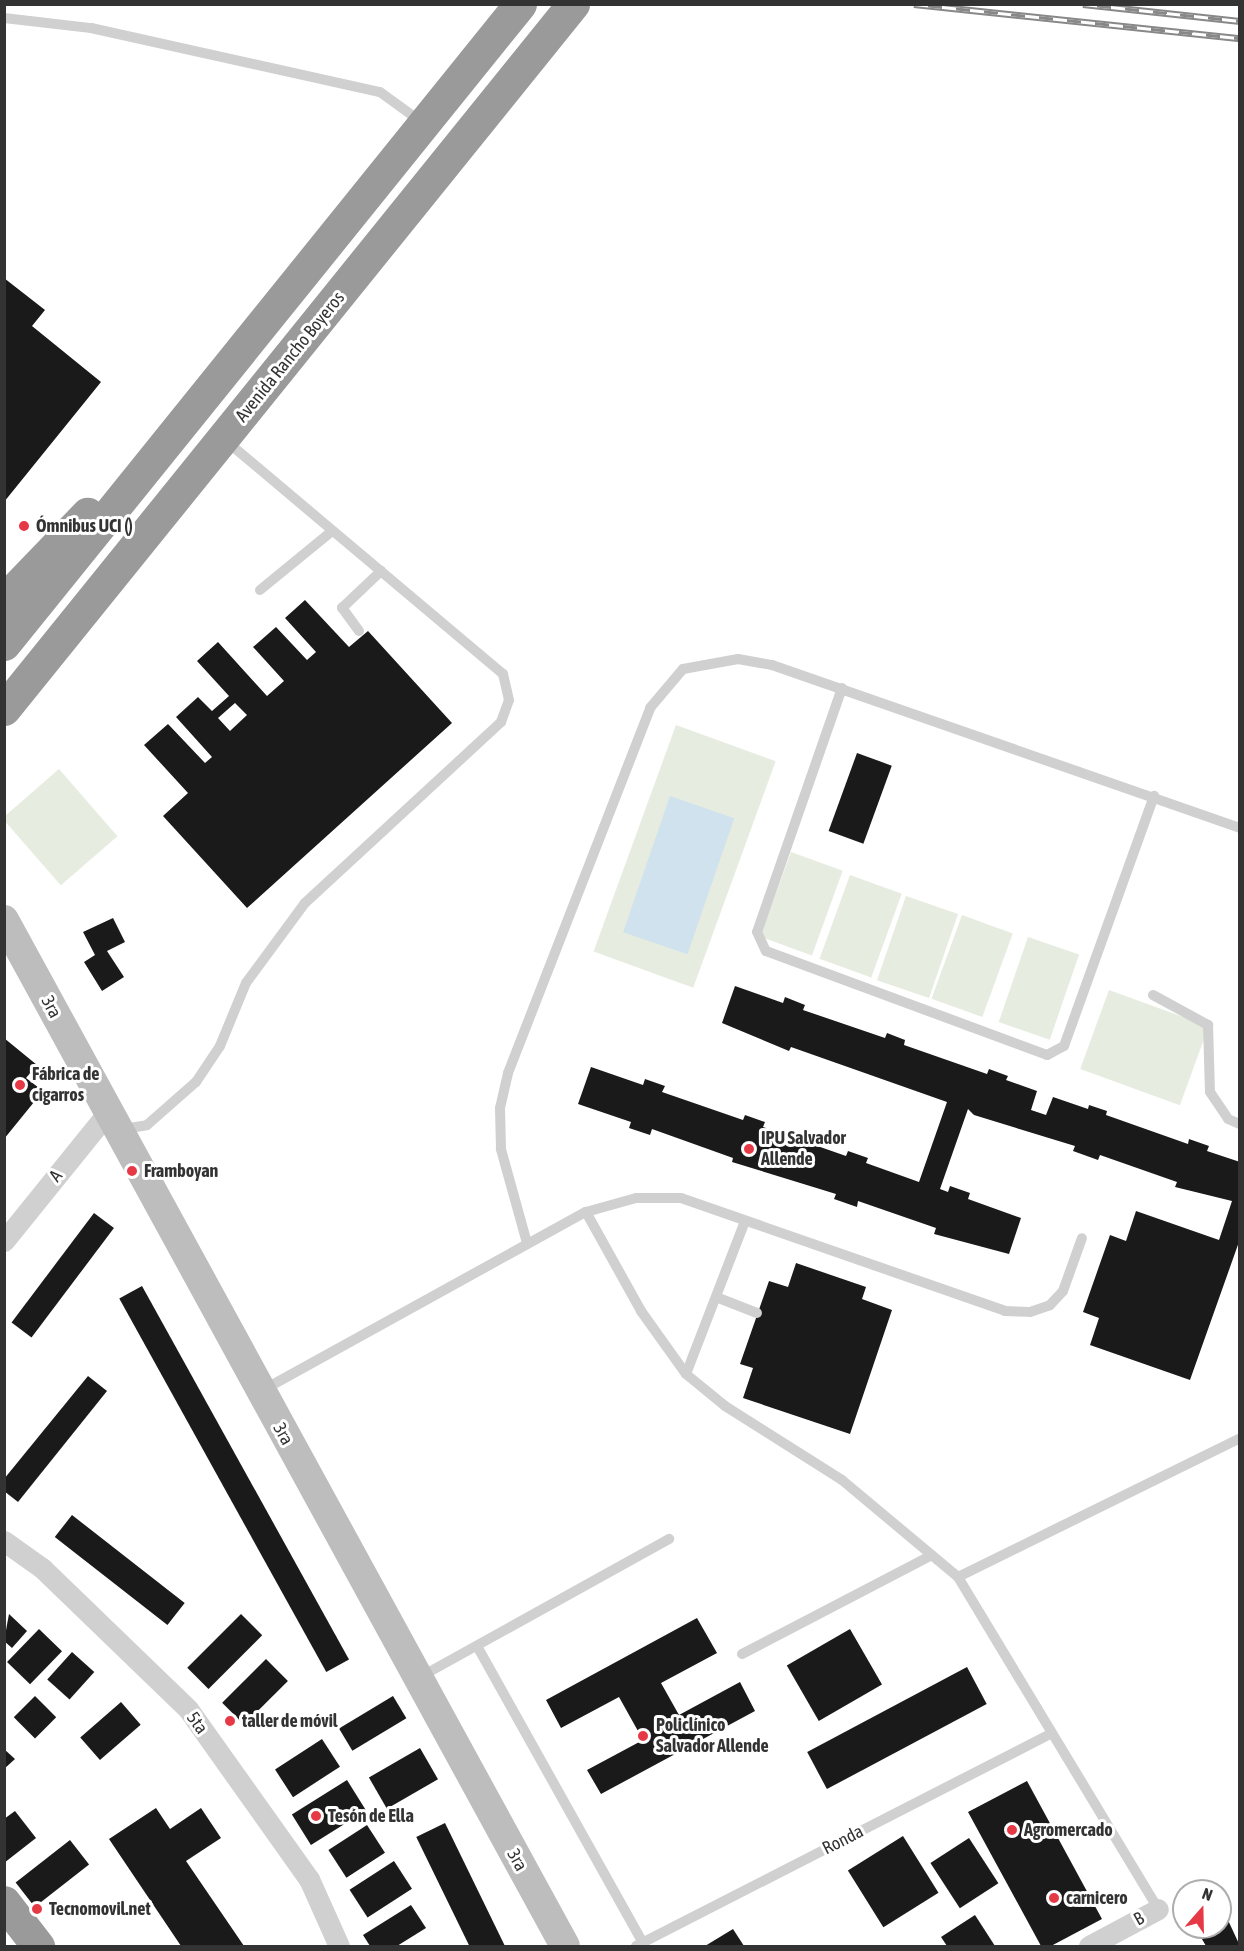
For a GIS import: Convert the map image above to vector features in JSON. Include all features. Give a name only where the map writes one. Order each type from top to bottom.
[{"type":"highway","points":[[4,645],[190,419],[422,123],[520,4]]},
{"type":"highway","name":"Avenida Rancho Boyeros","points":[[4,709],[573,4]]},
{"type":"highway","points":[[4,600],[107,494],[190,419]]},
{"type":"highway","points":[[4,1902],[38,1947]]},
{"type":"street","name":"3ra","points":[[4,920],[416,1679],[565,1947]]},
{"type":"street","name":"A","points":[[4,1241],[114,1121]]},
{"type":"street","name":"5ta","points":[[4,1540],[42,1568],[188,1710],[309,1879],[339,1947]]},
{"type":"street","name":"B","points":[[1089,1947],[1158,1909]]},
{"type":"lane","points":[[4,18],[91,28],[380,92],[422,123]]},
{"type":"lane","points":[[114,1121],[147,1125],[196,1082],[220,1046],[246,983],[305,903],[501,722],[509,700],[503,674],[224,439]]},
{"type":"lane","points":[[260,590],[332,531]]},
{"type":"lane","points":[[359,631],[342,608],[381,571]]},
{"type":"lane","points":[[527,1244],[501,1149],[500,1108],[650,708],[683,669],[706,662],[772,664],[1154,796],[1239,828]]},
{"type":"lane","points":[[842,688],[757,932],[766,951],[1047,1055],[1064,1046],[1154,796]]},
{"type":"lane","points":[[1154,995],[1208,1025],[1210,1092],[1228,1119],[1239,1124]]},
{"type":"lane","points":[[260,1391],[586,1212],[636,1198],[681,1198],[1005,1311],[1030,1312],[1050,1305],[1063,1290],[1082,1238]]},
{"type":"lane","points":[[586,1212],[641,1311],[686,1374],[724,1406],[842,1480],[958,1577],[1050,1734],[1158,1909]]},
{"type":"lane","points":[[686,1374],[745,1221]]},
{"type":"lane","points":[[716,1297],[757,1313]]},
{"type":"lane","points":[[958,1577],[1239,1438]]},
{"type":"lane","points":[[416,1679],[669,1539]]},
{"type":"lane","points":[[742,1654],[932,1555]]},
{"type":"lane","points":[[477,1646],[639,1945]]},
{"type":"lane","name":"Ronda","points":[[639,1945],[1050,1734]]},
{"type":"shaded area","points":[[676,725],[776,761],[693,988],[594,951]]},
{"type":"shaded area","points":[[59,769],[117,836],[61,885],[4,820],[4,817]]},
{"type":"shaded area","points":[[791,852],[843,871],[812,955],[760,937]]},
{"type":"shaded area","points":[[850,875],[902,894],[871,977],[820,959]]},
{"type":"shaded area","points":[[906,896],[958,914],[929,998],[877,980]]},
{"type":"shaded area","points":[[962,915],[1013,933],[982,1017],[932,999]]},
{"type":"shaded area","points":[[1028,937],[1079,955],[1050,1040],[999,1022]]},
{"type":"shaded area","points":[[1109,990],[1209,1026],[1180,1105],[1080,1069]]},
{"type":"water","points":[[670,796],[734,818],[687,954],[623,932]]},
{"type":"building","points":[[4,278],[45,310],[32,326],[101,382],[4,502]]},
{"type":"building","points":[[305,600],[349,647],[368,631],[452,723],[247,908],[163,816],[188,793],[144,745],[168,724],[205,763],[212,757],[176,717],[198,697],[212,711],[229,696],[197,661],[218,642],[267,696],[284,681],[253,647],[276,627],[307,660],[316,652],[285,618]],"holes":[[[235,703],[247,715],[230,731],[218,718]]]},
{"type":"building","points":[[857,753],[892,766],[863,844],[829,831]]},
{"type":"building","points":[[113,918],[125,942],[107,951],[124,977],[102,991],[84,962],[95,955],[83,932]]},
{"type":"building","points":[[735,986],[783,1003],[785,997],[805,1005],[803,1010],[885,1038],[887,1033],[905,1040],[904,1045],[987,1074],[989,1069],[1008,1076],[1006,1080],[1037,1091],[1031,1110],[1046,1115],[1053,1097],[1088,1109],[1089,1105],[1107,1111],[1106,1115],[1188,1144],[1189,1139],[1209,1146],[1207,1151],[1240,1162],[1240,1239],[1190,1380],[1090,1345],[1099,1318],[1083,1312],[1110,1235],[1126,1241],[1136,1211],[1219,1240],[1232,1201],[1175,1187],[1177,1182],[1100,1155],[1098,1160],[1073,1151],[1075,1146],[974,1115],[968,1109],[940,1189],[948,1192],[950,1186],[970,1193],[968,1199],[1021,1218],[1009,1254],[934,1234],[936,1228],[858,1201],[857,1207],[834,1199],[836,1194],[732,1162],[733,1158],[652,1129],[650,1135],[629,1128],[631,1122],[578,1104],[591,1067],[643,1085],[645,1079],[665,1086],[662,1092],[743,1120],[745,1115],[765,1122],[763,1127],[846,1156],[848,1151],[868,1158],[866,1163],[919,1182],[947,1102],[791,1047],[789,1051],[722,1023]]},
{"type":"building","name":"Fábrica de cigarros","points":[[4,1038],[37,1065],[26,1078],[43,1091],[4,1139]]},
{"type":"building","points":[[94,1213],[114,1228],[32,1337],[12,1322]]},
{"type":"building","points":[[796,1263],[866,1287],[862,1299],[892,1310],[850,1434],[743,1398],[753,1368],[740,1364],[769,1281],[788,1287]]},
{"type":"building","points":[[142,1286],[349,1659],[326,1672],[119,1299]]},
{"type":"building","points":[[88,1376],[107,1391],[18,1502],[4,1491],[4,1479]]},
{"type":"building","points":[[72,1515],[185,1603],[167,1625],[55,1537]]},
{"type":"building","points":[[9,1614],[27,1631],[12,1648],[4,1641]]},
{"type":"building","points":[[241,1614],[262,1635],[208,1689],[187,1668]]},
{"type":"building","points":[[697,1618],[717,1653],[661,1683],[679,1715],[740,1682],[755,1711],[601,1794],[587,1770],[643,1740],[619,1697],[561,1728],[546,1700]]},
{"type":"building","points":[[39,1629],[62,1651],[30,1684],[7,1662]]},
{"type":"building","points":[[850,1629],[882,1684],[819,1721],[787,1666]]},
{"type":"building","points":[[72,1652],[94,1672],[70,1700],[47,1679]]},
{"type":"building","points":[[266,1659],[288,1681],[244,1725],[222,1703]]},
{"type":"building","points":[[967,1667],[987,1704],[827,1789],[807,1752]]},
{"type":"building","points":[[35,1696],[56,1717],[35,1738],[14,1717]]},
{"type":"building","points":[[393,1696],[406,1718],[352,1751],[339,1728]]},
{"type":"building","points":[[121,1702],[141,1725],[100,1760],[80,1737]]},
{"type":"building","points":[[322,1739],[340,1767],[293,1797],[275,1769]]},
{"type":"building","points":[[420,1748],[438,1779],[387,1809],[369,1778]]},
{"type":"building","points":[[4,1749],[15,1759],[4,1769]]},
{"type":"building","points":[[347,1780],[366,1811],[311,1845],[292,1814]]},
{"type":"building","points":[[1027,1781],[1102,1919],[1051,1946],[1041,1946],[968,1812]]},
{"type":"building","points":[[156,1808],[170,1829],[201,1808],[221,1838],[186,1861],[244,1946],[181,1946],[109,1839]]},
{"type":"building","points":[[15,1811],[36,1838],[4,1863],[4,1819]]},
{"type":"building","points":[[445,1823],[505,1946],[469,1946],[416,1837]]},
{"type":"building","points":[[367,1825],[385,1853],[346,1878],[328,1850]]},
{"type":"building","points":[[903,1836],[939,1893],[883,1927],[848,1870]]},
{"type":"building","points":[[969,1838],[998,1883],[960,1908],[930,1863]]},
{"type":"building","points":[[70,1840],[89,1864],[35,1907],[16,1882]]},
{"type":"building","points":[[394,1861],[412,1889],[368,1918],[350,1890]]},
{"type":"building","points":[[411,1905],[426,1928],[397,1946],[370,1946],[363,1935]]},
{"type":"building","points":[[975,1915],[995,1946],[947,1946],[941,1937]]},
{"type":"building","points":[[733,1929],[744,1946],[705,1946]]},
{"type":"building","points":[[1232,1929],[1240,1946],[1206,1946],[1202,1939],[1232,1939]]},
{"type":"railway","points":[[914,4],[1240,38]]},
{"type":"railway","points":[[1083,4],[1240,21]]},
{"type":"place","name":"Ómnibus UCI ()","points":[[24,526]]},
{"type":"place","name":"Fábrica de cigarros","points":[[20,1085]]},
{"type":"place","name":"IPU Salvador Allende","points":[[749,1149]]},
{"type":"place","name":"Framboyan","points":[[132,1171]]},
{"type":"place","name":"taller de móvil","points":[[230,1721]]},
{"type":"place","name":"Policlínico Salvador Allende","points":[[643,1736]]},
{"type":"place","name":"Tesón de Ella","points":[[316,1816]]},
{"type":"place","name":"Agromercado","points":[[1012,1830]]},
{"type":"place","name":"carnicero","points":[[1054,1898]]},
{"type":"place","name":"Tecnomovil.net","points":[[37,1909]]}]
